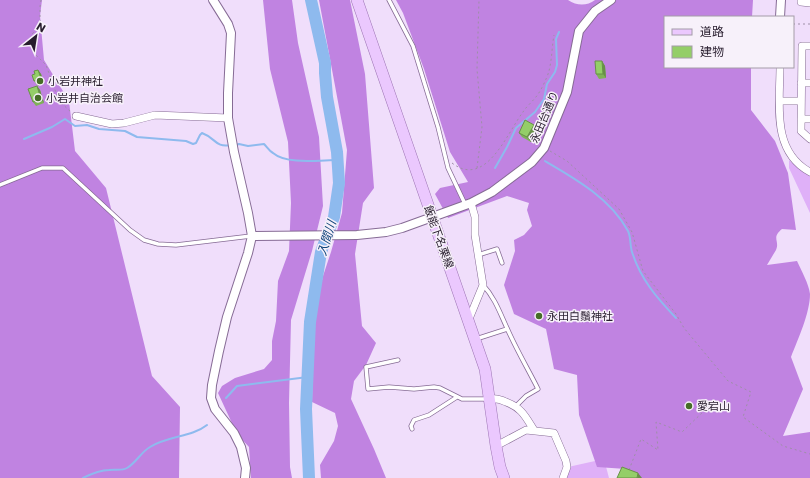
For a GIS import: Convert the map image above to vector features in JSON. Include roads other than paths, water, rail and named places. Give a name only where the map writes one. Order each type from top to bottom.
[{"type":"main road","name":"飯能下名栗線","points":[[356,0],[485,368],[496,446],[500,467],[504,478]]},
{"type":"street","points":[[213,0],[228,24],[231,32],[228,118],[252,236],[248,254],[227,317],[212,385],[212,403],[234,433],[241,448],[246,468],[245,478]]},
{"type":"street","name":"永田台通り","points":[[252,236],[357,235],[386,232],[432,218],[468,204],[492,192],[539,156],[544,148],[567,92],[579,31],[596,11],[611,0]]},
{"type":"street","points":[[780,16],[781,0]]},
{"type":"street","points":[[801,0],[801,2],[810,2]]},
{"type":"street","points":[[810,46],[802,46],[800,101],[801,131],[810,139]]},
{"type":"street","points":[[780,68],[780,129],[789,153],[796,162],[810,172]]},
{"type":"street","points":[[801,83],[810,83]]},
{"type":"street","points":[[780,100],[800,101]]},
{"type":"street","points":[[76,116],[112,124],[124,123],[155,115],[228,118]]},
{"type":"street","points":[[801,119],[810,119]]},
{"type":"street","points":[[468,204],[475,217],[478,255],[483,285],[469,319]]},
{"type":"street","points":[[490,399],[496,398],[516,406],[534,430]]},
{"type":"street","points":[[496,446],[526,430],[554,433],[566,461],[563,478]]},
{"type":"lane","points":[[389,0],[413,46],[438,127],[448,168],[468,204]]},
{"type":"lane","points":[[0,185],[42,168],[63,168],[130,230],[144,240],[158,244],[176,246],[252,236]]},
{"type":"lane","points":[[478,255],[497,249],[502,263]]},
{"type":"lane","points":[[483,285],[499,309],[507,329],[538,389],[526,396],[516,406]]},
{"type":"lane","points":[[476,339],[507,329]]},
{"type":"lane","points":[[398,360],[366,367],[368,389],[389,388],[414,390],[434,387],[440,388],[457,397],[468,400],[490,399]]},
{"type":"lane","points":[[412,429],[411,426],[414,420],[429,415],[457,397]]},
{"type":"waterway","name":"入間川","points":[[309,478],[306,409],[310,322],[321,252],[334,217],[339,183],[337,152],[327,97],[325,63],[311,0]]},
{"type":"waterway","points":[[495,168],[516,128],[535,112],[544,99],[547,84],[555,72],[557,65],[556,39],[559,32]]},
{"type":"waterway","points":[[24,139],[52,127],[65,119],[75,126],[87,125],[99,129],[125,131],[137,137],[186,141],[193,144],[196,143],[202,133],[210,137],[218,144],[226,146],[231,145]]},
{"type":"waterway","points":[[236,145],[239,144],[248,146],[264,144],[270,151],[279,157],[287,159],[313,161],[338,160]]},
{"type":"waterway","points":[[545,161],[592,191],[612,209],[628,231],[632,252],[645,280],[656,296],[676,318]]},
{"type":"waterway","points":[[226,398],[237,386],[308,377]]},
{"type":"waterway","points":[[83,478],[102,471],[125,469],[147,449],[157,443],[194,432],[207,425]]},
{"type":"place","name":"小岩井神社","points":[[40,81]]},
{"type":"place","name":"小岩井自治会館","points":[[38,98]]},
{"type":"place","name":"永田白鬚神社","points":[[539,316]]},
{"type":"place","name":"愛宕山","points":[[689,406]]}]
